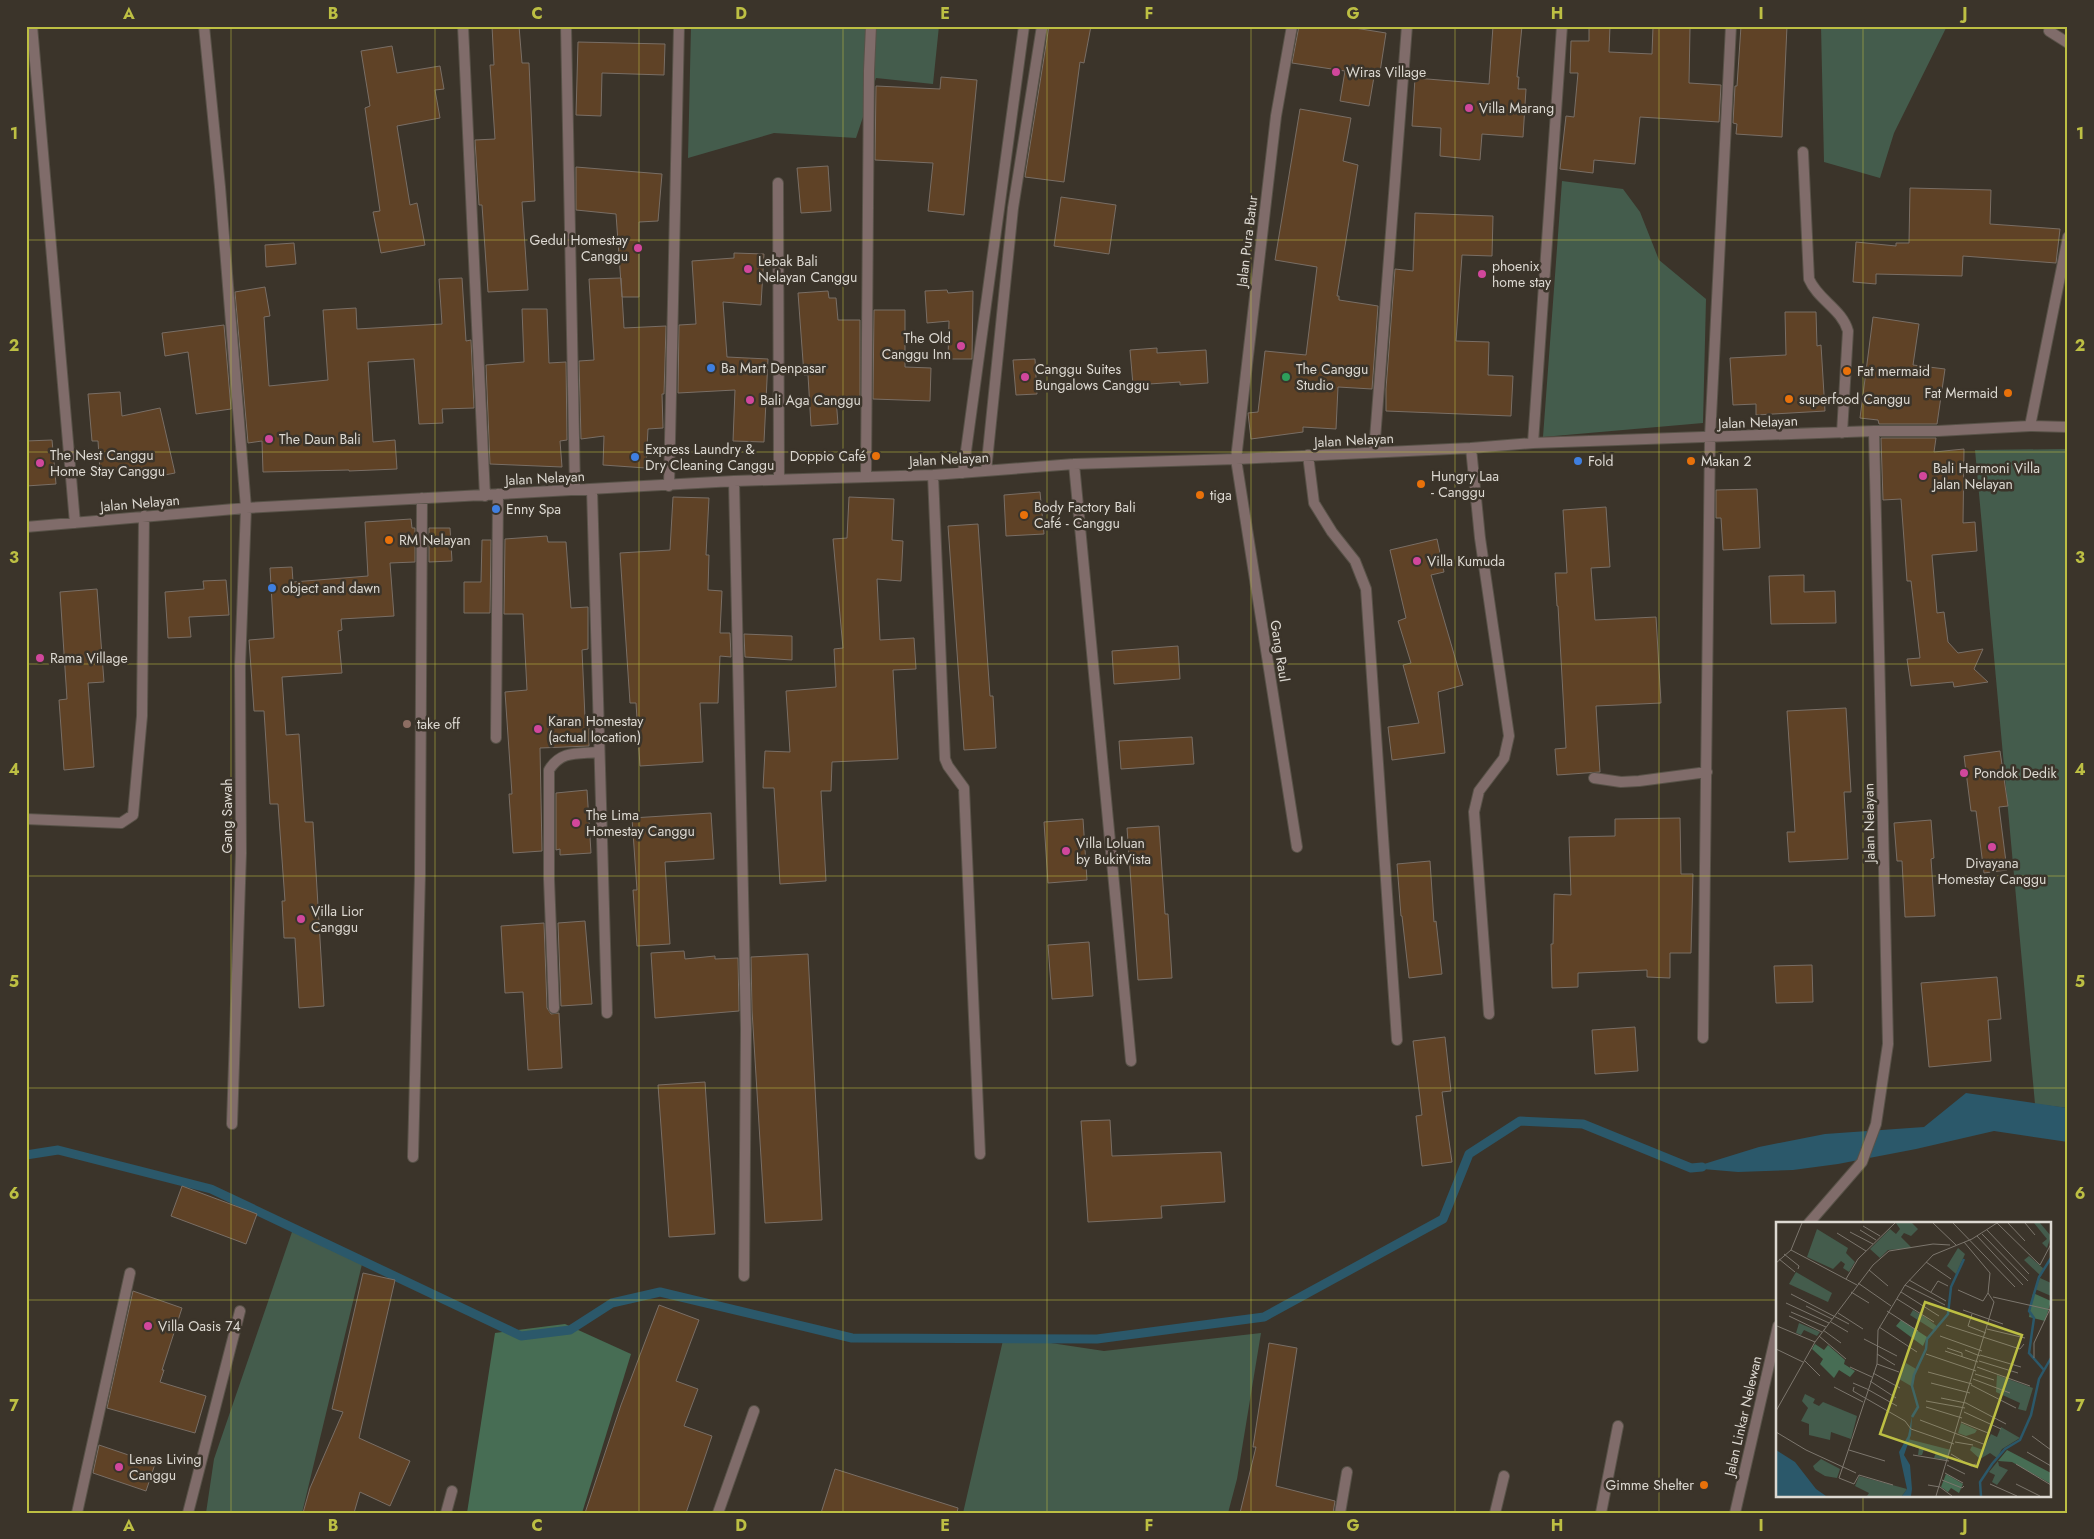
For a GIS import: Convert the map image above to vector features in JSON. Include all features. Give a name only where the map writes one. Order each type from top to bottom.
[{"type":"street","points":[[32,26],[75,522]]},
{"type":"street","name":"Gang Sawah","points":[[204,26],[220,186],[246,508],[240,666],[241,853],[232,1124]]},
{"type":"street","points":[[463,26],[485,496]]},
{"type":"street","points":[[566,26],[575,489]]},
{"type":"street","points":[[669,486],[679,26]]},
{"type":"street","points":[[866,477],[869,71],[872,26]]},
{"type":"street","points":[[963,473],[1024,26]]},
{"type":"street","points":[[986,471],[1013,208],[1042,26]]},
{"type":"street","name":"Jalan Pura Batur","points":[[1236,459],[1276,116],[1292,26]]},
{"type":"street","points":[[1374,452],[1407,26]]},
{"type":"street","points":[[1534,443],[1562,26]]},
{"type":"street","points":[[1703,1038],[1710,437],[1730,26]]},
{"type":"street","points":[[2049,31],[2068,43]]},
{"type":"street","points":[[1803,152],[1809,279],[1813,289],[1843,318],[1848,332],[1842,433]]},
{"type":"street","points":[[778,183],[779,479]]},
{"type":"street","points":[[2030,426],[2068,237]]},
{"type":"street","name":"Jalan Nelayan","points":[[26,527],[246,508],[734,481],[933,475],[1074,464],[1308,456],[1534,443],[1874,431],[1938,431],[2030,426],[2068,427]]},
{"type":"street","name":"Jalan Nelayan","points":[[1810,1222],[1862,1162],[1876,1124],[1888,1044],[1874,431]]},
{"type":"street","points":[[1471,448],[1480,538],[1510,736],[1504,758],[1479,791],[1474,812],[1490,1014]]},
{"type":"street","points":[[1308,456],[1314,504],[1332,532],[1355,561],[1366,589],[1397,1040]]},
{"type":"street","name":"Gang Raul","points":[[1236,459],[1297,847]]},
{"type":"street","points":[[1074,464],[1131,1061]]},
{"type":"street","points":[[933,475],[945,759],[964,788],[980,1154]]},
{"type":"street","points":[[734,481],[746,1029],[744,1276]]},
{"type":"street","points":[[592,489],[607,1013]]},
{"type":"street","points":[[496,738],[498,494]]},
{"type":"street","points":[[413,1157],[420,875],[422,498]]},
{"type":"street","points":[[26,818],[122,823],[133,815],[142,716],[144,516]]},
{"type":"street","points":[[26,527],[26,532]]},
{"type":"street","points":[[554,1008],[549,879],[549,770],[555,760],[565,755],[599,752]]},
{"type":"street","points":[[1594,778],[1630,781],[1707,772]]},
{"type":"street","points":[[77,1513],[130,1273]]},
{"type":"street","points":[[188,1513],[240,1312]]},
{"type":"street","name":"Jalan Linkar Nelewan","points":[[1735,1513],[1776,1335]]},
{"type":"street","points":[[718,1513],[754,1411]]},
{"type":"street","points":[[1601,1513],[1618,1426]]},
{"type":"street","points":[[1340,1513],[1347,1472]]},
{"type":"street","points":[[1495,1513],[1504,1476]]},
{"type":"street","points":[[446,1513],[452,1491]]},
{"type":"green space","points":[[691,26],[939,26],[933,84],[876,78],[856,138],[774,133],[688,158]]},
{"type":"green space","points":[[1821,26],[1947,26],[1894,133],[1880,178],[1824,162]]},
{"type":"green space","points":[[1562,181],[1623,189],[1640,212],[1659,260],[1706,299],[1703,423],[1543,437]]},
{"type":"green space","points":[[2068,449],[2068,1108],[2035,1104],[1975,450]]},
{"type":"green space","points":[[293,1229],[363,1260],[302,1513],[206,1513],[214,1459]]},
{"type":"green space","points":[[565,1324],[631,1354],[582,1513],[467,1513],[495,1333]]},
{"type":"green space","points":[[1261,1333],[1237,1479],[1228,1513],[963,1513],[1004,1336],[1104,1351]]},
{"type":"water","points":[[1966,1093],[2068,1108],[2068,1142],[1994,1131],[1916,1149],[1838,1164],[1793,1170],[1738,1172],[1691,1168],[1759,1147],[1825,1134],[1924,1127]]},
{"type":"building","points":[[492,26],[519,26],[522,63],[529,63],[535,201],[522,202],[528,290],[488,292],[482,205],[479,205],[475,140],[495,139],[490,65],[494,65]]},
{"type":"building","points":[[1049,26],[1091,26],[1084,63],[1080,62],[1064,182],[1025,177]]},
{"type":"building","name":"Wiras Village","points":[[1299,26],[1342,26],[1386,33],[1380,72],[1375,71],[1369,106],[1340,101],[1345,71],[1292,63]]},
{"type":"building","name":"Villa Marang","points":[[1493,26],[1522,26],[1517,77],[1519,77],[1518,89],[1526,89],[1523,137],[1482,134],[1480,160],[1440,156],[1441,128],[1412,126],[1415,78],[1489,84]]},
{"type":"building","points":[[1589,26],[1610,26],[1609,52],[1652,54],[1653,27],[1690,28],[1689,83],[1721,85],[1719,122],[1640,117],[1635,164],[1594,160],[1593,173],[1560,169],[1566,116],[1574,117],[1578,73],[1570,73],[1571,41],[1589,41]]},
{"type":"building","points":[[1741,26],[1787,26],[1782,137],[1736,134],[1737,124],[1733,123]]},
{"type":"building","points":[[578,42],[665,44],[664,75],[602,73],[601,116],[576,115]]},
{"type":"building","points":[[392,46],[397,73],[440,66],[444,89],[435,90],[440,118],[397,126],[410,205],[417,203],[425,245],[381,253],[373,212],[380,211],[365,108],[370,106],[361,51]]},
{"type":"building","points":[[941,77],[977,80],[964,215],[928,211],[933,163],[875,160],[876,86],[940,89]]},
{"type":"building","points":[[1300,109],[1351,118],[1343,161],[1358,165],[1337,296],[1339,296],[1339,300],[1378,306],[1372,389],[1338,387],[1336,429],[1303,427],[1303,432],[1251,439],[1248,413],[1258,412],[1265,351],[1306,355],[1317,267],[1275,260]]},
{"type":"building","points":[[828,166],[831,211],[801,213],[797,168]]},
{"type":"building","points":[[576,167],[662,174],[658,221],[639,222],[639,297],[622,297],[616,214],[576,210]]},
{"type":"building","points":[[1910,188],[1991,190],[1990,224],[2060,229],[2056,263],[1963,256],[1962,276],[1876,274],[1876,284],[1853,282],[1856,242],[1896,246],[1896,243],[1909,243]]},
{"type":"building","points":[[1061,197],[1116,205],[1109,254],[1054,246]]},
{"type":"building","points":[[1415,213],[1493,216],[1492,256],[1462,255],[1456,341],[1489,342],[1488,375],[1513,376],[1511,416],[1386,411],[1395,269],[1413,271]]},
{"type":"building","points":[[294,243],[296,264],[266,267],[265,245]]},
{"type":"building","points":[[734,253],[764,254],[761,305],[723,302],[727,357],[768,359],[764,442],[733,441],[735,390],[678,393],[679,325],[696,324],[692,261],[734,258]]},
{"type":"building","points":[[462,278],[466,341],[471,340],[474,408],[442,409],[443,423],[419,424],[414,359],[368,362],[373,442],[395,440],[397,469],[263,472],[262,441],[248,443],[235,292],[265,287],[270,316],[264,317],[269,386],[328,380],[323,310],[356,308],[357,329],[442,324],[439,279]]},
{"type":"building","points":[[621,278],[624,328],[666,326],[664,394],[662,394],[663,428],[648,429],[646,468],[603,465],[604,436],[581,439],[579,361],[594,360],[589,279]]},
{"type":"building","points":[[947,290],[948,293],[973,291],[972,359],[948,359],[949,321],[927,323],[925,291]]},
{"type":"building","points":[[828,291],[829,298],[836,298],[838,320],[860,320],[860,399],[836,398],[838,424],[811,426],[808,375],[804,375],[798,293]]},
{"type":"building","points":[[522,309],[547,309],[549,363],[566,362],[567,440],[560,441],[562,467],[490,464],[486,365],[524,362]]},
{"type":"building","points":[[874,310],[905,310],[905,367],[931,368],[930,401],[873,399]]},
{"type":"building","points":[[1785,312],[1816,312],[1817,346],[1821,345],[1825,411],[1756,415],[1756,404],[1733,405],[1730,358],[1786,355]]},
{"type":"building","points":[[1873,317],[1919,324],[1913,365],[1945,369],[1937,424],[1879,424],[1878,420],[1860,418]]},
{"type":"building","points":[[224,325],[231,409],[196,414],[188,352],[165,356],[162,333]]},
{"type":"building","points":[[1157,348],[1157,353],[1206,350],[1208,383],[1180,385],[1180,382],[1133,385],[1130,350]]},
{"type":"building","name":"Canggu Suites Bungalows Canggu","points":[[1035,359],[1037,394],[1016,395],[1013,360]]},
{"type":"building","points":[[120,392],[122,416],[160,408],[175,473],[149,478],[147,468],[100,471],[98,441],[92,441],[88,394]]},
{"type":"building","points":[[1881,438],[1936,438],[1934,452],[1964,449],[1963,523],[1975,522],[1977,551],[1932,555],[1937,613],[1944,612],[1948,642],[1958,653],[1983,649],[1974,669],[1988,682],[1954,687],[1953,682],[1911,686],[1907,659],[1920,658],[1911,581],[1907,581],[1901,499],[1883,500]]},
{"type":"building","name":"The Nest Canggu Home Stay Canggu","points":[[52,440],[56,484],[26,486],[26,441]]},
{"type":"building","points":[[1757,489],[1760,548],[1723,550],[1721,518],[1716,518],[1716,490]]},
{"type":"building","name":"Body Factory Bali Café - Canggu","points":[[1040,492],[1044,534],[1006,536],[1004,495]]},
{"type":"building","points":[[673,497],[709,498],[706,555],[709,555],[708,590],[722,591],[720,633],[730,633],[731,657],[720,656],[718,703],[700,703],[703,762],[640,766],[636,703],[630,703],[620,553],[670,550]]},
{"type":"building","points":[[849,497],[894,499],[892,540],[903,541],[901,581],[877,579],[880,640],[914,638],[916,669],[893,670],[898,759],[832,762],[831,791],[821,791],[826,881],[780,884],[774,788],[763,788],[765,751],[790,752],[786,691],[836,687],[834,649],[843,648],[833,539],[847,538]]},
{"type":"building","points":[[1606,507],[1610,567],[1591,568],[1595,620],[1656,617],[1661,703],[1596,706],[1600,772],[1557,775],[1555,749],[1566,748],[1555,573],[1567,573],[1563,510]]},
{"type":"building","points":[[411,519],[412,528],[415,528],[415,562],[390,563],[394,616],[341,619],[342,630],[338,631],[342,673],[282,677],[286,735],[299,734],[305,822],[313,822],[324,1006],[299,1008],[295,938],[284,938],[282,901],[285,901],[278,804],[270,804],[264,711],[254,711],[249,640],[274,638],[270,568],[292,567],[293,582],[368,576],[365,522]]},
{"type":"building","points":[[978,524],[990,696],[993,696],[996,748],[964,750],[948,526]]},
{"type":"building","points":[[429,528],[450,528],[452,561],[429,562]]},
{"type":"building","points":[[547,536],[548,542],[566,542],[571,608],[588,607],[588,649],[582,650],[585,718],[589,718],[589,746],[540,748],[542,851],[513,853],[509,794],[512,794],[505,692],[527,690],[523,614],[504,614],[505,539]]},
{"type":"building","points":[[1437,539],[1444,572],[1431,575],[1463,685],[1438,692],[1445,753],[1392,760],[1388,727],[1419,723],[1403,665],[1411,663],[1398,621],[1406,618],[1390,550]]},
{"type":"building","points":[[482,540],[491,540],[490,613],[464,613],[464,582],[481,582]]},
{"type":"building","points":[[1804,575],[1804,592],[1835,591],[1836,623],[1771,624],[1769,576]]},
{"type":"building","points":[[226,580],[229,615],[189,617],[191,637],[168,638],[165,592],[204,589],[203,581]]},
{"type":"building","points":[[97,589],[104,682],[88,683],[94,767],[64,770],[59,700],[67,699],[60,592]]},
{"type":"building","points":[[744,634],[792,636],[792,660],[745,657]]},
{"type":"building","points":[[1178,646],[1180,679],[1114,684],[1112,651]]},
{"type":"building","points":[[1846,708],[1851,792],[1844,792],[1848,859],[1789,862],[1787,832],[1795,832],[1787,711]]},
{"type":"building","points":[[1192,737],[1194,764],[1121,769],[1119,741]]},
{"type":"building","points":[[2000,751],[2008,806],[1999,807],[2007,870],[1984,873],[1976,811],[1971,811],[1964,756]]},
{"type":"building","name":"The Lima Homestay Canggu","points":[[587,790],[591,853],[560,855],[560,849],[556,850],[556,793]]},
{"type":"building","points":[[711,813],[714,859],[665,862],[670,944],[637,946],[633,890],[637,890],[632,818]]},
{"type":"building","points":[[1680,818],[1681,874],[1693,874],[1691,953],[1670,953],[1670,978],[1647,977],[1647,970],[1578,973],[1578,987],[1552,988],[1551,944],[1553,944],[1554,894],[1571,895],[1569,837],[1615,836],[1615,819]]},
{"type":"building","name":"Villa Loluan by BukitVista","points":[[1083,819],[1087,880],[1048,883],[1044,822]]},
{"type":"building","points":[[1931,820],[1934,858],[1931,859],[1935,916],[1905,917],[1902,861],[1897,861],[1894,823]]},
{"type":"building","points":[[1159,826],[1165,914],[1168,914],[1172,978],[1138,980],[1127,828]]},
{"type":"building","points":[[1430,861],[1434,922],[1436,921],[1442,974],[1409,978],[1397,864]]},
{"type":"building","points":[[585,921],[592,1004],[561,1006],[558,923]]},
{"type":"building","points":[[544,923],[547,1008],[551,1014],[559,1013],[562,1068],[528,1070],[523,992],[505,993],[501,926]]},
{"type":"building","points":[[1089,942],[1093,996],[1052,999],[1048,945]]},
{"type":"building","points":[[684,951],[685,959],[715,956],[715,959],[738,958],[739,1011],[655,1018],[651,953]]},
{"type":"building","points":[[808,954],[822,1220],[765,1223],[752,1010],[751,957]]},
{"type":"building","points":[[1812,965],[1813,1002],[1776,1003],[1774,966]]},
{"type":"building","points":[[1997,977],[2001,1019],[1988,1020],[1991,1061],[1929,1067],[1921,983]]},
{"type":"building","points":[[1635,1027],[1638,1071],[1595,1074],[1592,1030]]},
{"type":"building","points":[[1445,1037],[1451,1091],[1442,1092],[1452,1162],[1422,1166],[1416,1116],[1422,1115],[1413,1041]]},
{"type":"building","points":[[705,1082],[715,1234],[669,1237],[658,1085]]},
{"type":"building","points":[[1110,1120],[1112,1156],[1221,1152],[1225,1202],[1161,1206],[1162,1218],[1088,1222],[1081,1121]]},
{"type":"building","points":[[182,1186],[257,1214],[246,1244],[171,1216]]},
{"type":"building","points":[[363,1273],[395,1280],[359,1438],[410,1461],[390,1506],[360,1492],[354,1513],[303,1513],[310,1488],[343,1412],[332,1409]]},
{"type":"building","points":[[133,1291],[182,1308],[162,1370],[164,1370],[160,1382],[206,1396],[195,1433],[107,1408]]},
{"type":"building","points":[[659,1305],[699,1320],[676,1381],[698,1389],[684,1426],[712,1436],[686,1513],[585,1513],[621,1405]]},
{"type":"building","points":[[1269,1343],[1297,1348],[1276,1486],[1335,1501],[1333,1513],[1240,1513],[1256,1447],[1253,1447]]},
{"type":"building","name":"Lenas Living Canggu","points":[[99,1445],[155,1464],[146,1491],[93,1473]]},
{"type":"building","points":[[835,1469],[958,1508],[957,1513],[821,1513]]},
{"type":"waterway","points":[[26,1155],[58,1150],[211,1189],[521,1336],[570,1330],[612,1303],[660,1292],[852,1338],[1097,1339],[1264,1317],[1443,1219],[1469,1154],[1520,1121],[1583,1124],[1691,1168],[1702,1167]]},
{"type":"place","name":"Wiras Village","points":[[1336,72]]},
{"type":"place","name":"Villa Marang","points":[[1469,108]]},
{"type":"place","name":"Gedul Homestay Canggu","points":[[638,248]]},
{"type":"place","name":"Lebak Bali Nelayan Canggu","points":[[748,269]]},
{"type":"place","name":"phoenix home stay","points":[[1482,274]]},
{"type":"place","name":"The Old Canggu Inn","points":[[961,346]]},
{"type":"place","name":"Ba Mart Denpasar","points":[[711,368]]},
{"type":"place","name":"Fat mermaid","points":[[1847,371]]},
{"type":"place","name":"Canggu Suites Bungalows Canggu","points":[[1025,377]]},
{"type":"place","name":"The Canggu Studio","points":[[1286,377]]},
{"type":"place","name":"Fat Mermaid","points":[[2008,393]]},
{"type":"place","name":"superfood Canggu","points":[[1789,399]]},
{"type":"place","name":"Bali Aga Canggu","points":[[750,400]]},
{"type":"place","name":"The Daun Bali","points":[[269,439]]},
{"type":"place","name":"Doppio Café","points":[[876,456]]},
{"type":"place","name":"Express Laundry & Dry Cleaning Canggu","points":[[635,457]]},
{"type":"place","name":"Fold","points":[[1578,461]]},
{"type":"place","name":"Makan 2","points":[[1691,461]]},
{"type":"place","name":"The Nest Canggu Home Stay Canggu","points":[[40,463]]},
{"type":"place","name":"Bali Harmoni Villa Jalan Nelayan","points":[[1923,476]]},
{"type":"place","name":"Hungry Laa - Canggu","points":[[1421,484]]},
{"type":"place","name":"tiga","points":[[1200,495]]},
{"type":"place","name":"Enny Spa","points":[[496,509]]},
{"type":"place","name":"Body Factory Bali Café - Canggu","points":[[1024,515]]},
{"type":"place","name":"RM Nelayan","points":[[389,540]]},
{"type":"place","name":"Villa Kumuda","points":[[1417,561]]},
{"type":"place","name":"object and dawn","points":[[272,588]]},
{"type":"place","name":"Rama Village","points":[[40,658]]},
{"type":"place","name":"take off","points":[[407,724]]},
{"type":"place","name":"Karan Homestay (actual location)","points":[[538,729]]},
{"type":"place","name":"Pondok Dedik","points":[[1964,773]]},
{"type":"place","name":"The Lima Homestay Canggu","points":[[576,823]]},
{"type":"place","name":"Divayana Homestay Canggu","points":[[1992,847]]},
{"type":"place","name":"Villa Loluan by BukitVista","points":[[1066,851]]},
{"type":"place","name":"Villa Lior Canggu","points":[[301,919]]},
{"type":"place","name":"Villa Oasis 74","points":[[148,1326]]},
{"type":"place","name":"Lenas Living Canggu","points":[[119,1467]]},
{"type":"place","name":"Gimme Shelter","points":[[1704,1485]]}]
